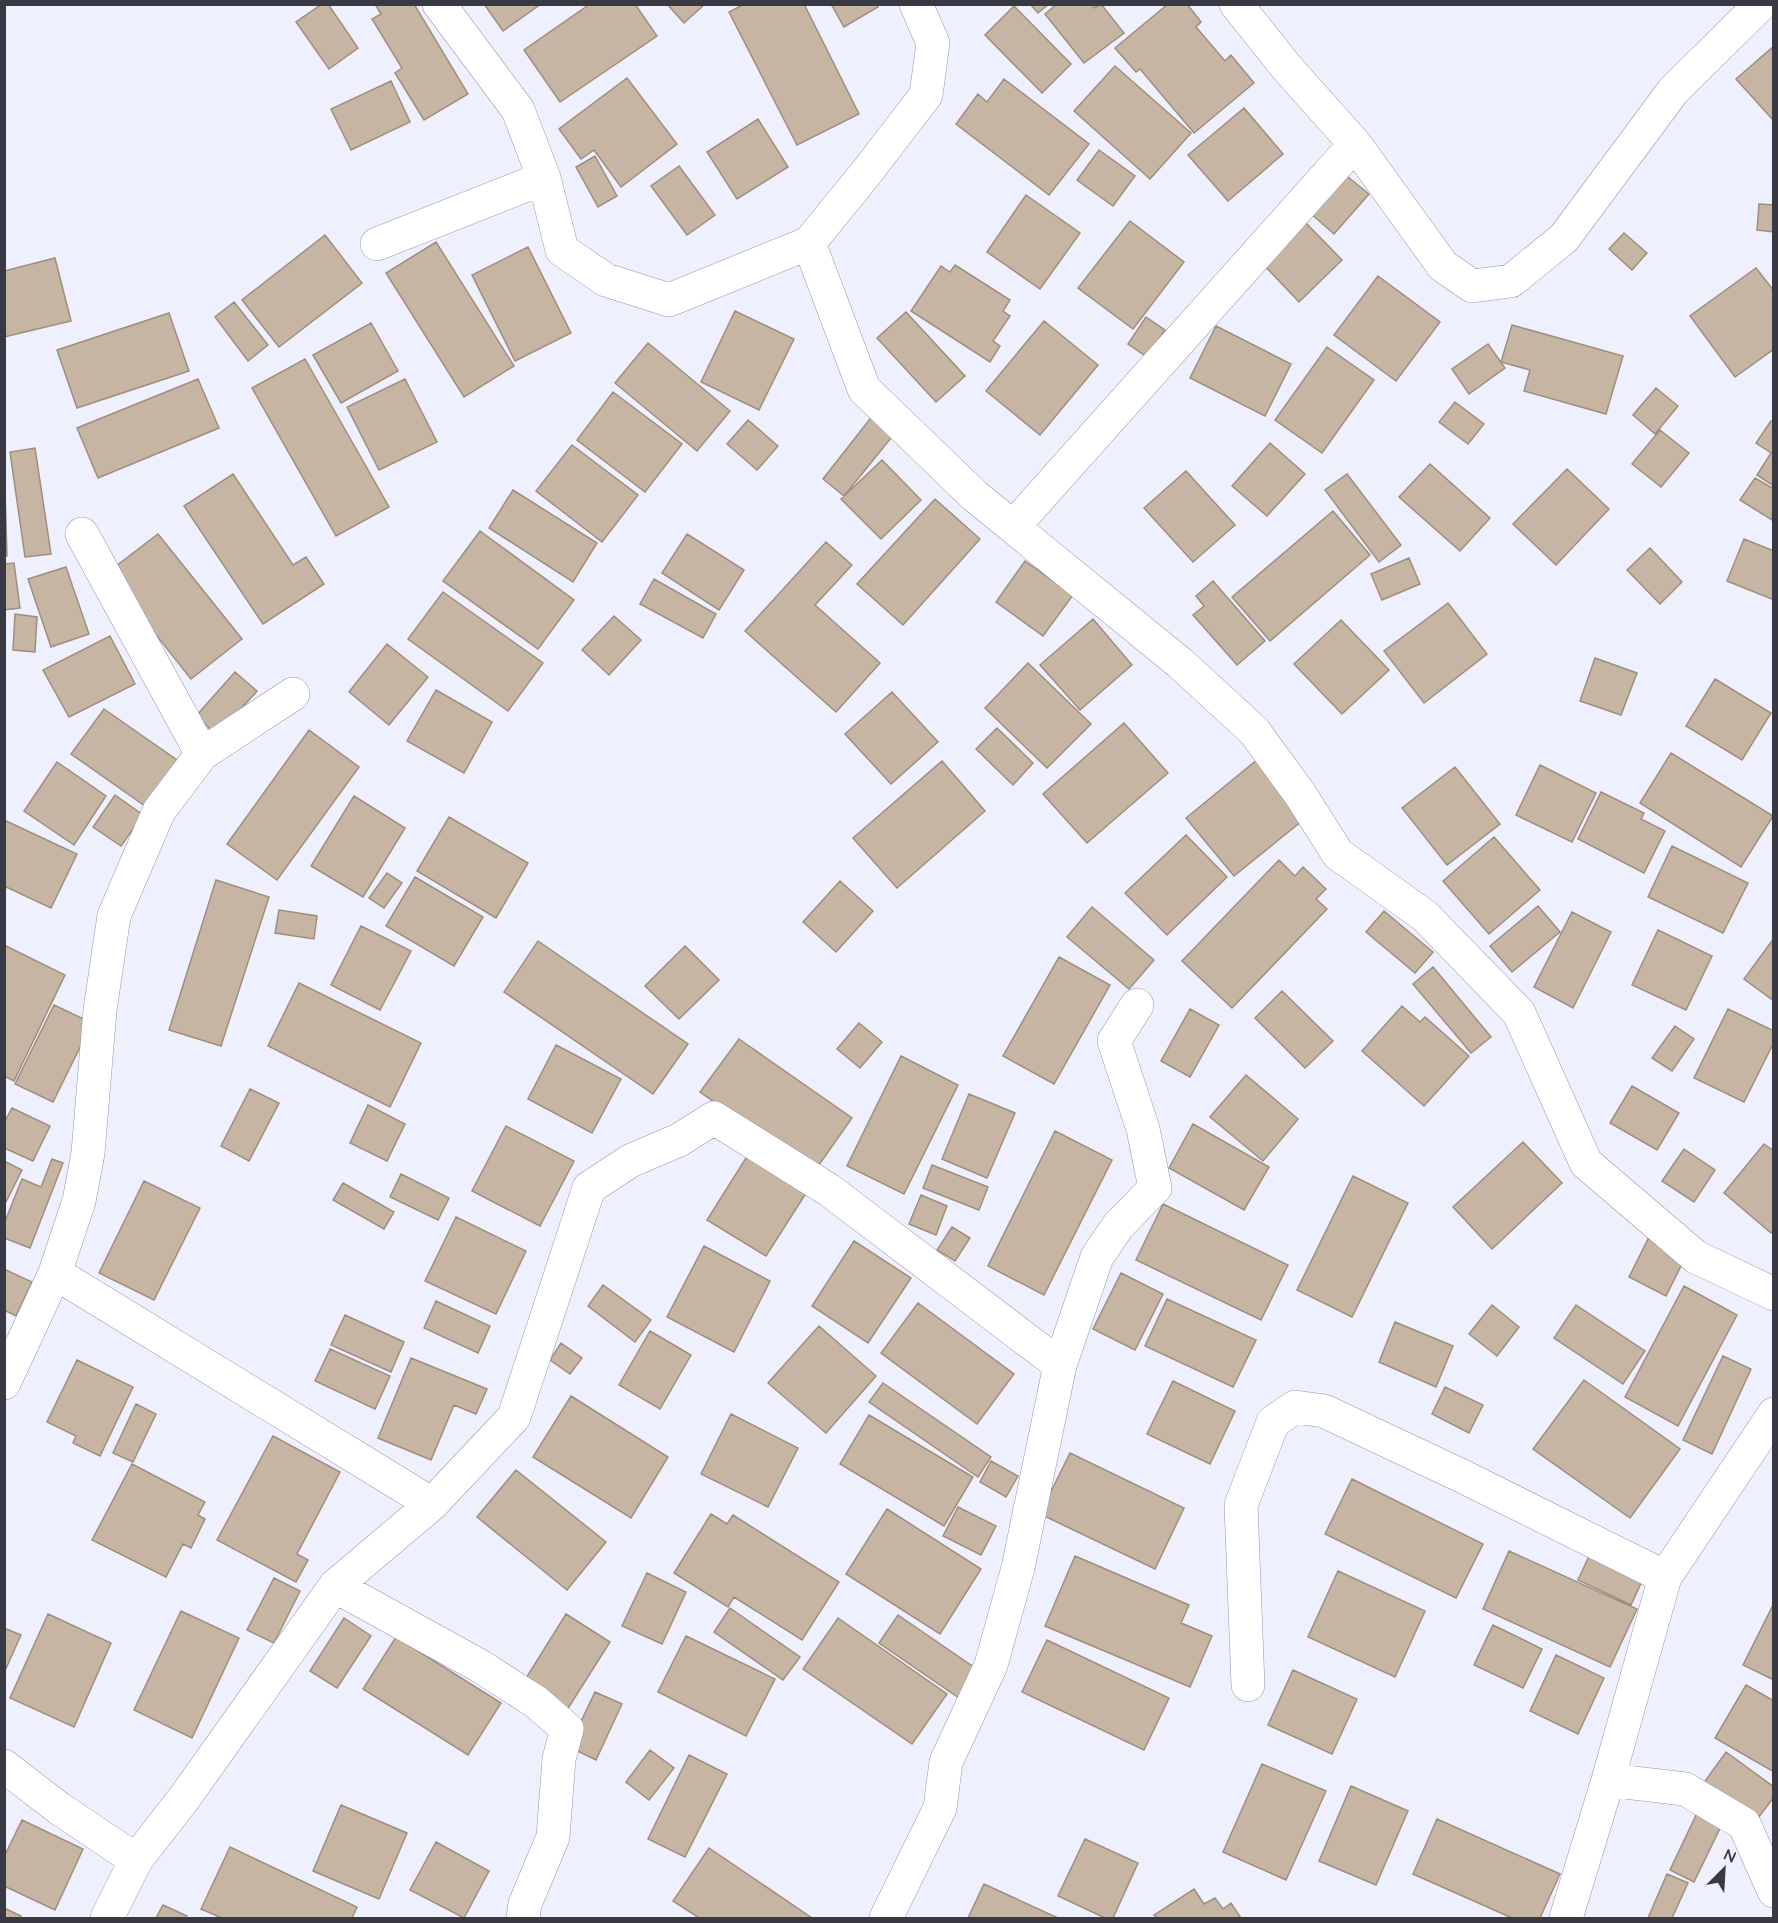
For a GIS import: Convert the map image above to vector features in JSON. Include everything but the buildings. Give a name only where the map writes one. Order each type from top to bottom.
[{"type":"street","points":[[439,4],[518,110],[544,178],[562,250],[606,280],[669,300],[809,243],[926,95],[933,43],[916,4]]},
{"type":"street","points":[[1236,4],[1288,69],[1355,144],[1443,266],[1472,286],[1511,281],[1564,238],[1673,91],[1761,4]]},
{"type":"street","points":[[1013,527],[1355,144]]},
{"type":"street","points":[[377,244],[544,178]]},
{"type":"street","points":[[809,243],[864,389],[975,496],[1180,663],[1254,731],[1300,794],[1338,854],[1425,916],[1520,1014],[1586,1163],[1696,1257],[1773,1294]]},
{"type":"street","points":[[82,534],[202,753]]},
{"type":"street","points":[[4,1383],[55,1274],[79,1201],[88,1153],[100,1010],[114,916],[159,811],[202,753],[293,694]]},
{"type":"street","points":[[886,1918],[940,1808],[946,1762],[991,1665],[1018,1568],[1060,1365],[1097,1257],[1118,1226],[1155,1188],[1143,1129],[1114,1041],[1137,1005]]},
{"type":"street","points":[[107,1918],[136,1860],[185,1797],[335,1586],[432,1503],[514,1417],[589,1188],[630,1161],[679,1140],[714,1118],[830,1190],[1060,1365]]},
{"type":"street","points":[[55,1274],[432,1503]]},
{"type":"street","points":[[1248,1685],[1241,1505],[1273,1422],[1295,1407],[1324,1411],[1464,1477],[1665,1577]]},
{"type":"street","points":[[1566,1918],[1608,1780],[1665,1577],[1773,1414]]},
{"type":"street","points":[[335,1586],[480,1666],[536,1702],[567,1729],[559,1759],[553,1836],[525,1904],[523,1918]]},
{"type":"street","points":[[4,1766],[60,1809],[136,1860]]},
{"type":"street","points":[[1608,1780],[1685,1789],[1744,1824],[1773,1891]]}]
